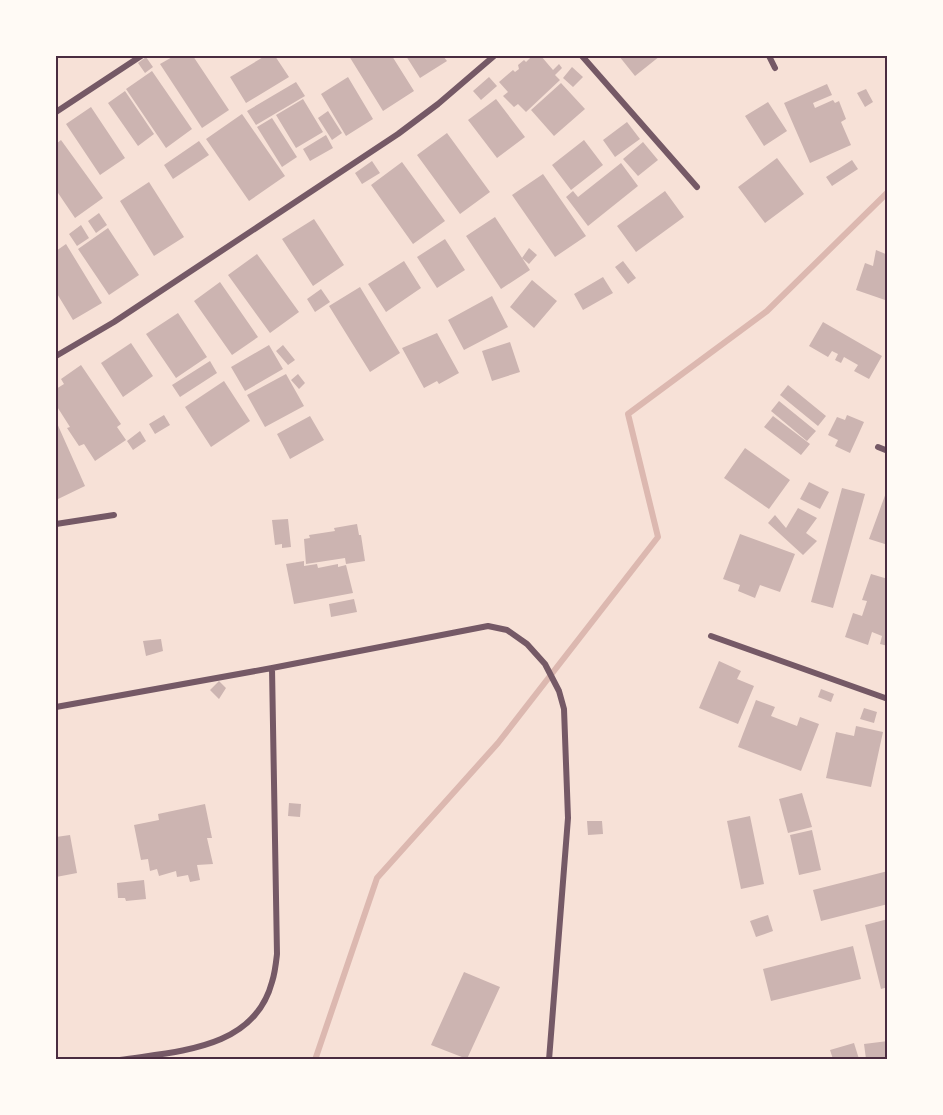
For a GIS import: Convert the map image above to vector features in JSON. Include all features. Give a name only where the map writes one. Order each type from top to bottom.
[{"type":"street","points":[[56,112],[141,56]]},
{"type":"street","points":[[56,356],[114,322],[398,134],[438,104],[494,56]]},
{"type":"street","points":[[582,56],[697,187]]},
{"type":"street","points":[[769,56],[775,68]]},
{"type":"street","points":[[878,447],[888,451]]},
{"type":"street","points":[[56,524],[114,515]]},
{"type":"street","points":[[56,707],[488,626],[507,630],[527,644],[544,664],[559,691],[564,709],[568,818],[549,1059]]},
{"type":"street","points":[[711,636],[888,699]]},
{"type":"street","points":[[120,1059],[199,1047],[220,1041],[245,1024],[259,1010],[272,983],[277,954],[272,668]]},
{"type":"building","points":[[174,56],[193,56],[229,110],[202,128],[160,64]]},
{"type":"building","points":[[265,56],[275,56],[289,77],[246,103],[230,77]]},
{"type":"building","points":[[349,56],[392,56],[414,91],[383,111]]},
{"type":"building","points":[[406,56],[443,56],[447,61],[420,78]]},
{"type":"building","points":[[532,56],[541,56],[553,70],[559,64],[562,68],[555,75],[560,80],[526,112],[518,104],[514,107],[503,96],[508,92],[499,82],[513,70],[515,72],[519,69],[518,65],[524,60],[526,62]]},
{"type":"building","points":[[619,56],[660,56],[635,76]]},
{"type":"building","points":[[146,57],[153,67],[145,73],[138,63]]},
{"type":"building","points":[[572,67],[583,77],[573,87],[563,78]]},
{"type":"building","points":[[152,71],[192,129],[166,148],[126,89]]},
{"type":"building","points":[[348,77],[373,119],[346,136],[321,94]]},
{"type":"building","points":[[489,77],[497,86],[481,100],[473,91]]},
{"type":"building","points":[[296,82],[305,96],[256,125],[247,111]]},
{"type":"building","points":[[561,83],[585,109],[554,136],[531,110]]},
{"type":"building","points":[[827,84],[832,95],[813,103],[815,108],[833,100],[835,103],[839,101],[846,119],[841,122],[851,145],[810,163],[784,103]]},
{"type":"building","points":[[866,89],[873,102],[865,107],[857,93]]},
{"type":"building","points":[[125,91],[154,134],[138,146],[108,103]]},
{"type":"building","points":[[303,99],[323,132],[296,148],[276,115]]},
{"type":"building","points":[[496,99],[525,137],[497,158],[468,120]]},
{"type":"building","points":[[768,102],[787,131],[764,146],[745,116]]},
{"type":"building","points":[[91,107],[125,158],[100,175],[66,124]]},
{"type":"building","points":[[328,111],[342,133],[332,140],[318,118]]},
{"type":"building","points":[[242,114],[285,176],[249,201],[206,139]]},
{"type":"building","points":[[272,118],[297,157],[282,167],[257,127]]},
{"type":"building","points":[[627,122],[640,139],[615,157],[603,140]]},
{"type":"building","points":[[447,133],[490,192],[460,214],[417,155]]},
{"type":"building","points":[[326,135],[333,148],[310,161],[303,149]]},
{"type":"building","points":[[61,140],[103,198],[75,218],[56,190],[56,144]]},
{"type":"building","points":[[584,140],[603,165],[571,190],[552,165]]},
{"type":"building","points":[[199,141],[209,155],[173,179],[164,165]]},
{"type":"building","points":[[643,142],[658,160],[638,176],[623,159]]},
{"type":"building","points":[[777,158],[804,194],[765,223],[738,187]]},
{"type":"building","points":[[852,160],[858,169],[832,186],[826,177]]},
{"type":"building","points":[[372,161],[380,173],[362,184],[355,173]]},
{"type":"building","points":[[402,162],[445,221],[413,244],[371,185]]},
{"type":"building","points":[[621,163],[638,186],[588,226],[566,197],[573,191],[578,197]]},
{"type":"building","points":[[543,174],[586,236],[555,257],[512,195]]},
{"type":"building","points":[[149,182],[184,237],[154,256],[120,201]]},
{"type":"building","points":[[665,191],[684,217],[636,252],[617,226]]},
{"type":"building","points":[[99,213],[107,225],[96,233],[88,221]]},
{"type":"building","points":[[495,217],[530,270],[501,289],[466,236]]},
{"type":"building","points":[[314,219],[344,265],[313,286],[282,239]]},
{"type":"building","points":[[81,225],[89,238],[77,246],[69,234]]},
{"type":"building","points":[[108,228],[139,275],[109,295],[78,249]]},
{"type":"building","points":[[445,239],[465,270],[437,288],[417,257]]},
{"type":"building","points":[[66,244],[102,303],[73,320],[56,292],[56,251]]},
{"type":"building","points":[[529,248],[537,255],[529,264],[522,258]]},
{"type":"building","points":[[876,250],[888,255],[888,301],[856,290],[865,263],[873,266]]},
{"type":"building","points":[[257,254],[299,312],[270,333],[228,275]]},
{"type":"building","points":[[404,261],[421,288],[386,312],[368,284]]},
{"type":"building","points":[[623,261],[636,278],[628,284],[615,267]]},
{"type":"building","points":[[603,277],[613,293],[583,310],[574,294]]},
{"type":"building","points":[[532,280],[557,301],[534,328],[510,307]]},
{"type":"building","points":[[220,282],[258,337],[232,355],[194,301]]},
{"type":"building","points":[[360,287],[400,353],[370,372],[329,306]]},
{"type":"building","points":[[321,289],[330,302],[315,312],[307,299]]},
{"type":"building","points":[[492,296],[508,327],[464,350],[448,320]]},
{"type":"building","points":[[178,313],[207,357],[176,378],[146,334]]},
{"type":"building","points":[[823,322],[882,356],[869,379],[854,371],[858,365],[844,357],[841,363],[835,360],[838,354],[832,351],[828,357],[809,346]]},
{"type":"building","points":[[437,333],[459,373],[439,384],[437,381],[424,388],[402,348]]},
{"type":"building","points":[[510,342],[520,372],[492,381],[482,351]]},
{"type":"building","points":[[131,343],[153,376],[123,397],[101,363]]},
{"type":"building","points":[[269,345],[283,369],[245,391],[231,367]]},
{"type":"building","points":[[283,345],[295,360],[288,365],[276,351]]},
{"type":"building","points":[[210,361],[217,373],[180,397],[172,385]]},
{"type":"building","points":[[81,365],[121,424],[117,427],[126,440],[95,461],[84,444],[79,446],[56,405],[56,389],[64,384],[61,379]]},
{"type":"building","points":[[286,374],[304,406],[265,427],[247,395]]},
{"type":"building","points":[[298,374],[305,383],[299,389],[291,380]]},
{"type":"building","points":[[224,381],[250,421],[211,447],[185,407]]},
{"type":"building","points":[[788,385],[826,416],[818,426],[780,395]]},
{"type":"building","points":[[779,401],[816,431],[807,441],[771,411]]},
{"type":"building","points":[[164,415],[170,425],[155,434],[149,424]]},
{"type":"building","points":[[847,415],[864,422],[850,453],[835,446],[838,440],[828,435],[837,417],[845,420]]},
{"type":"building","points":[[310,416],[324,440],[290,459],[277,434]]},
{"type":"building","points":[[773,416],[810,444],[801,455],[764,427]]},
{"type":"building","points":[[56,421],[85,486],[56,500]]},
{"type":"building","points":[[140,431],[146,441],[133,450],[127,441]]},
{"type":"building","points":[[745,448],[790,480],[769,509],[724,478]]},
{"type":"building","points":[[809,482],[829,492],[820,509],[800,499]]},
{"type":"building","points":[[842,488],[865,494],[833,608],[811,602]]},
{"type":"building","points":[[888,490],[888,545],[869,539]]},
{"type":"building","points":[[798,508],[817,518],[806,533],[817,541],[803,555],[768,523],[775,515],[786,528]]},
{"type":"building","points":[[288,519],[291,547],[282,548],[282,544],[275,545],[272,520]]},
{"type":"building","points":[[357,524],[365,561],[346,564],[345,558],[306,564],[304,539],[310,538],[309,535],[335,531],[334,528]]},
{"type":"building","points":[[740,534],[795,554],[780,592],[760,585],[755,598],[738,591],[740,585],[723,579]]},
{"type":"building","points":[[304,561],[304,566],[317,564],[318,568],[338,564],[338,567],[346,565],[353,593],[294,604],[286,564]]},
{"type":"building","points":[[871,574],[888,579],[888,646],[880,644],[882,636],[872,632],[868,645],[845,637],[853,613],[862,616],[867,601],[862,600]]},
{"type":"building","points":[[354,599],[357,612],[331,617],[329,604]]},
{"type":"building","points":[[161,639],[163,651],[146,656],[143,641]]},
{"type":"building","points":[[719,661],[741,671],[737,679],[754,686],[738,724],[699,708]]},
{"type":"building","points":[[219,681],[226,688],[219,699],[210,690]]},
{"type":"building","points":[[821,689],[834,694],[831,702],[818,697]]},
{"type":"building","points":[[756,700],[775,707],[771,716],[797,726],[800,717],[819,724],[801,771],[738,747]]},
{"type":"building","points":[[864,708],[877,712],[874,723],[860,719]]},
{"type":"building","points":[[856,726],[883,732],[871,787],[826,778],[836,732],[854,736]]},
{"type":"building","points":[[802,793],[812,827],[788,833],[779,799]]},
{"type":"building","points":[[289,803],[301,804],[300,817],[288,816]]},
{"type":"building","points":[[205,804],[212,838],[207,838],[213,864],[197,865],[200,880],[190,882],[188,875],[177,877],[176,871],[159,876],[157,869],[150,871],[148,859],[141,860],[134,825],[159,820],[158,814]]},
{"type":"building","points":[[750,816],[764,884],[741,889],[727,821]]},
{"type":"building","points":[[587,821],[602,821],[603,834],[588,835]]},
{"type":"building","points":[[812,830],[821,870],[799,875],[790,835]]},
{"type":"building","points":[[70,835],[77,873],[56,877],[56,837]]},
{"type":"building","points":[[888,871],[888,904],[821,921],[813,890]]},
{"type":"building","points":[[144,880],[146,899],[126,901],[125,898],[118,898],[117,883]]},
{"type":"building","points":[[768,915],[773,931],[756,937],[750,921]]},
{"type":"building","points":[[888,919],[888,987],[881,989],[865,925]]},
{"type":"building","points":[[853,946],[861,979],[771,1001],[763,969]]},
{"type":"building","points":[[464,972],[500,987],[467,1059],[431,1045]]},
{"type":"building","points":[[888,1041],[888,1059],[866,1059],[864,1044]]},
{"type":"building","points":[[854,1043],[859,1059],[833,1059],[830,1050]]},
{"type":"waterway","points":[[315,1060],[377,878],[498,743],[658,537],[628,414],[767,311],[888,192]]}]
